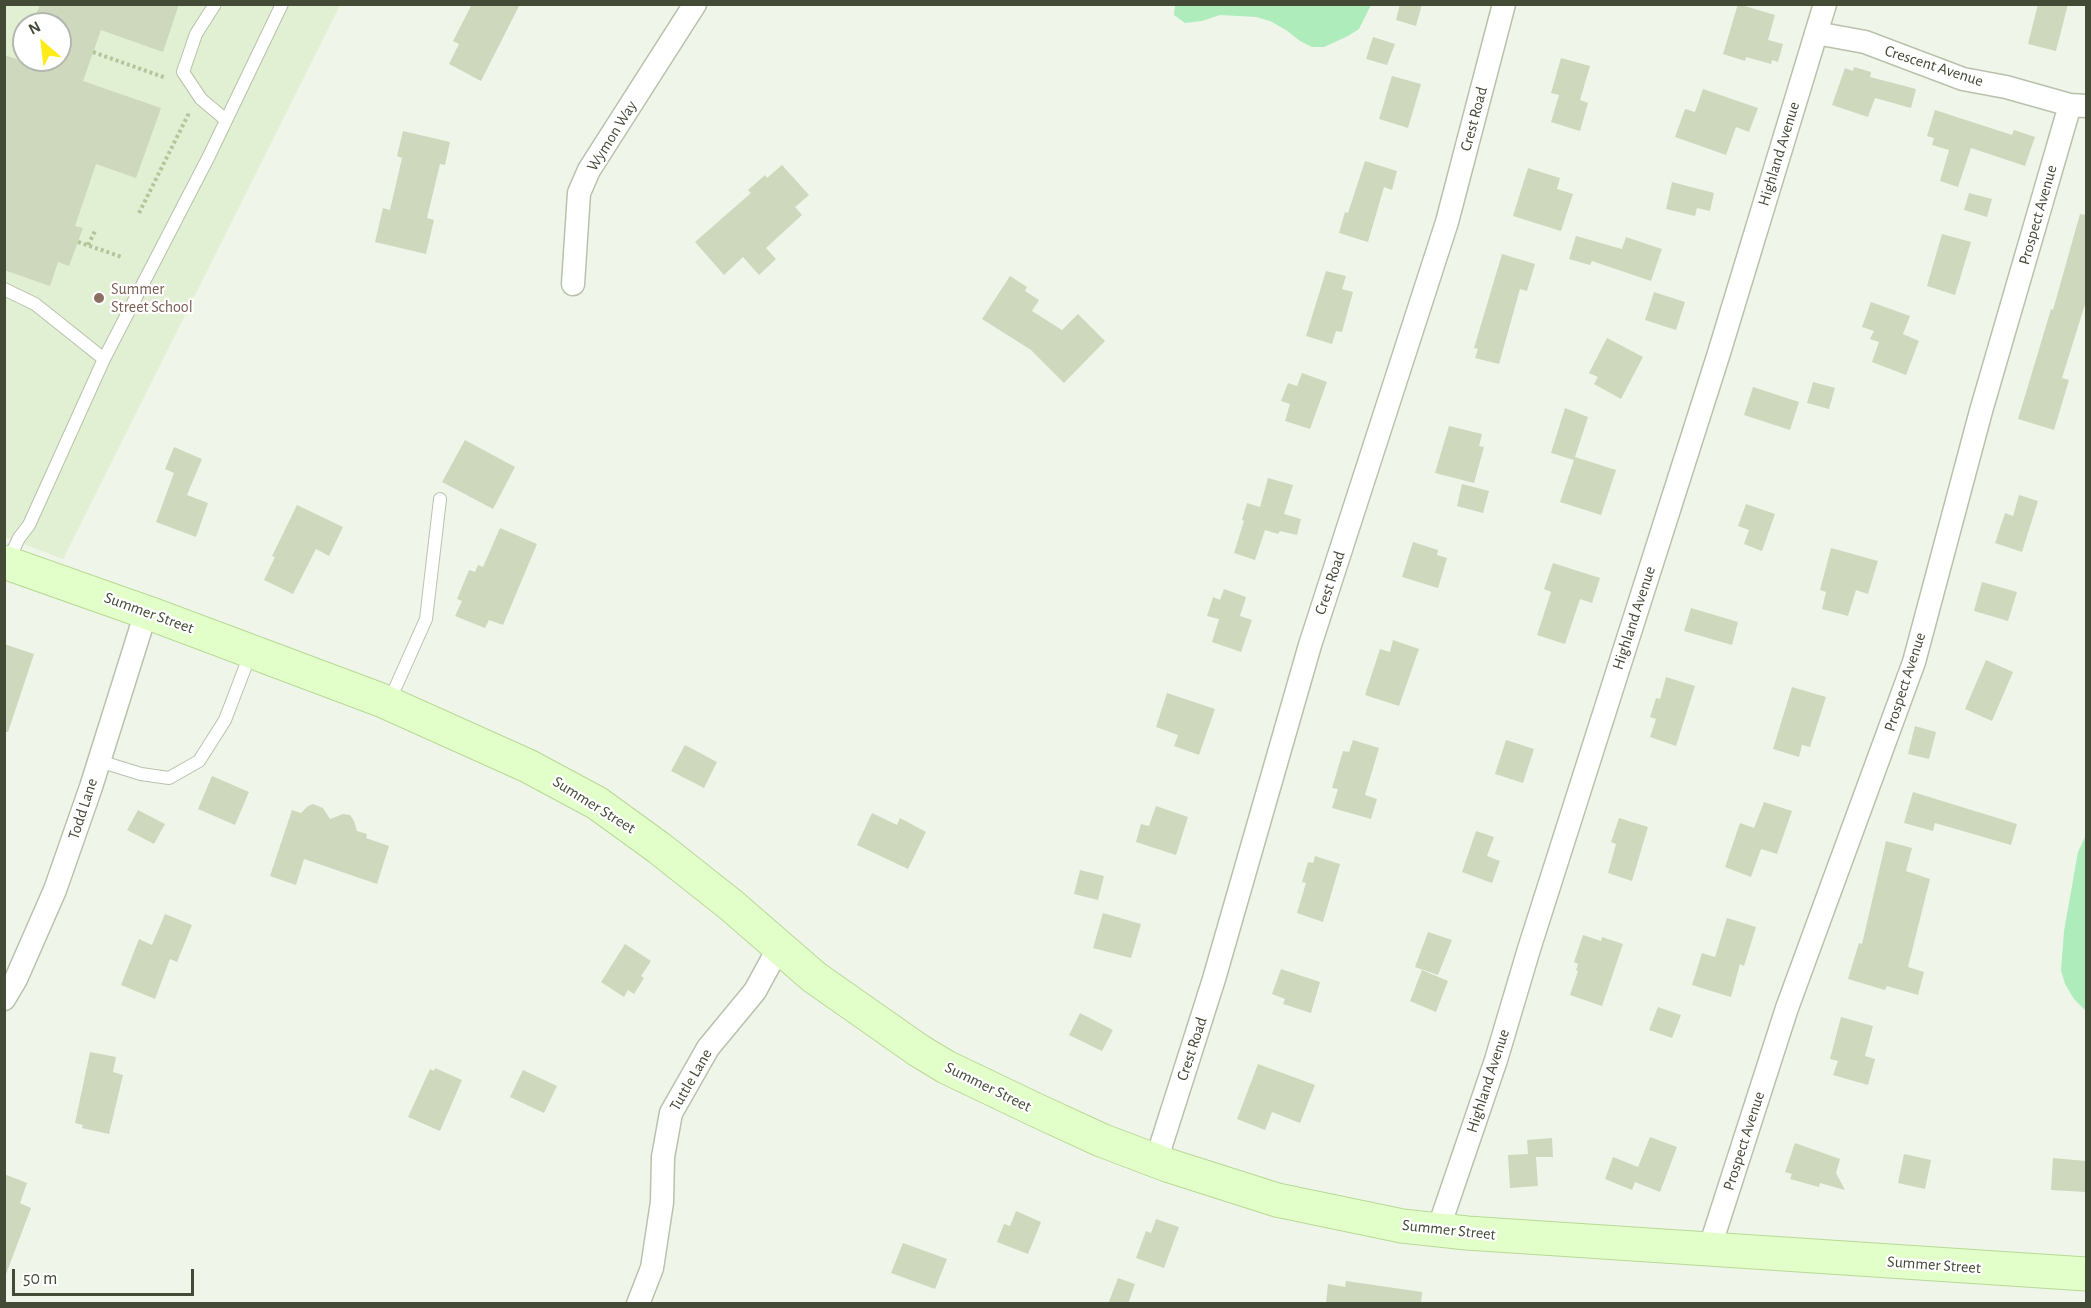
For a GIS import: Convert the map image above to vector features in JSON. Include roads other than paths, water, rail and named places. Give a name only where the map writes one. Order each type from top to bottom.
[{"type":"main road","name":"Summer Street","points":[[6,562],[389,703],[528,766],[597,803],[659,848],[723,898],[814,977],[918,1050],[946,1067],[1101,1140],[1156,1161],[1286,1203],[1402,1226],[1709,1250],[2086,1274]]},
{"type":"street","name":"Wymon Way","points":[[573,284],[579,193],[589,170],[695,4]]},
{"type":"street","name":"Crest Road","points":[[1156,1161],[1214,979],[1310,645],[1447,222],[1504,4]]},
{"type":"street","name":"Highland Avenue","points":[[1438,1230],[1496,1060],[1529,949],[1715,364],[1825,4]]},
{"type":"street","name":"Crescent Avenue","points":[[1816,33],[1865,42],[1963,79],[2078,105]]},
{"type":"street","name":"Prospect Avenue","points":[[1709,1250],[1787,1008],[1914,662],[1981,411],[2078,105]]},
{"type":"street","name":"Todd Lane","points":[[4,999],[16,979],[55,890],[146,612]]},
{"type":"street","name":"Tuttle Lane","points":[[638,1304],[652,1268],[662,1202],[663,1156],[671,1113],[708,1047],[754,991],[779,947]]},
{"type":"lane","points":[[215,4],[196,34],[183,72],[201,99],[226,120]]},
{"type":"lane","points":[[6,562],[18,538],[29,525],[104,359],[226,120],[282,4]]},
{"type":"lane","points":[[4,289],[35,304],[104,359]]},
{"type":"lane","points":[[389,703],[426,619],[440,499]]},
{"type":"lane","points":[[99,760],[141,774],[169,778],[199,761],[225,720],[252,651]]},
{"type":"place","name":"Summer Street School","points":[[99,298]]}]
